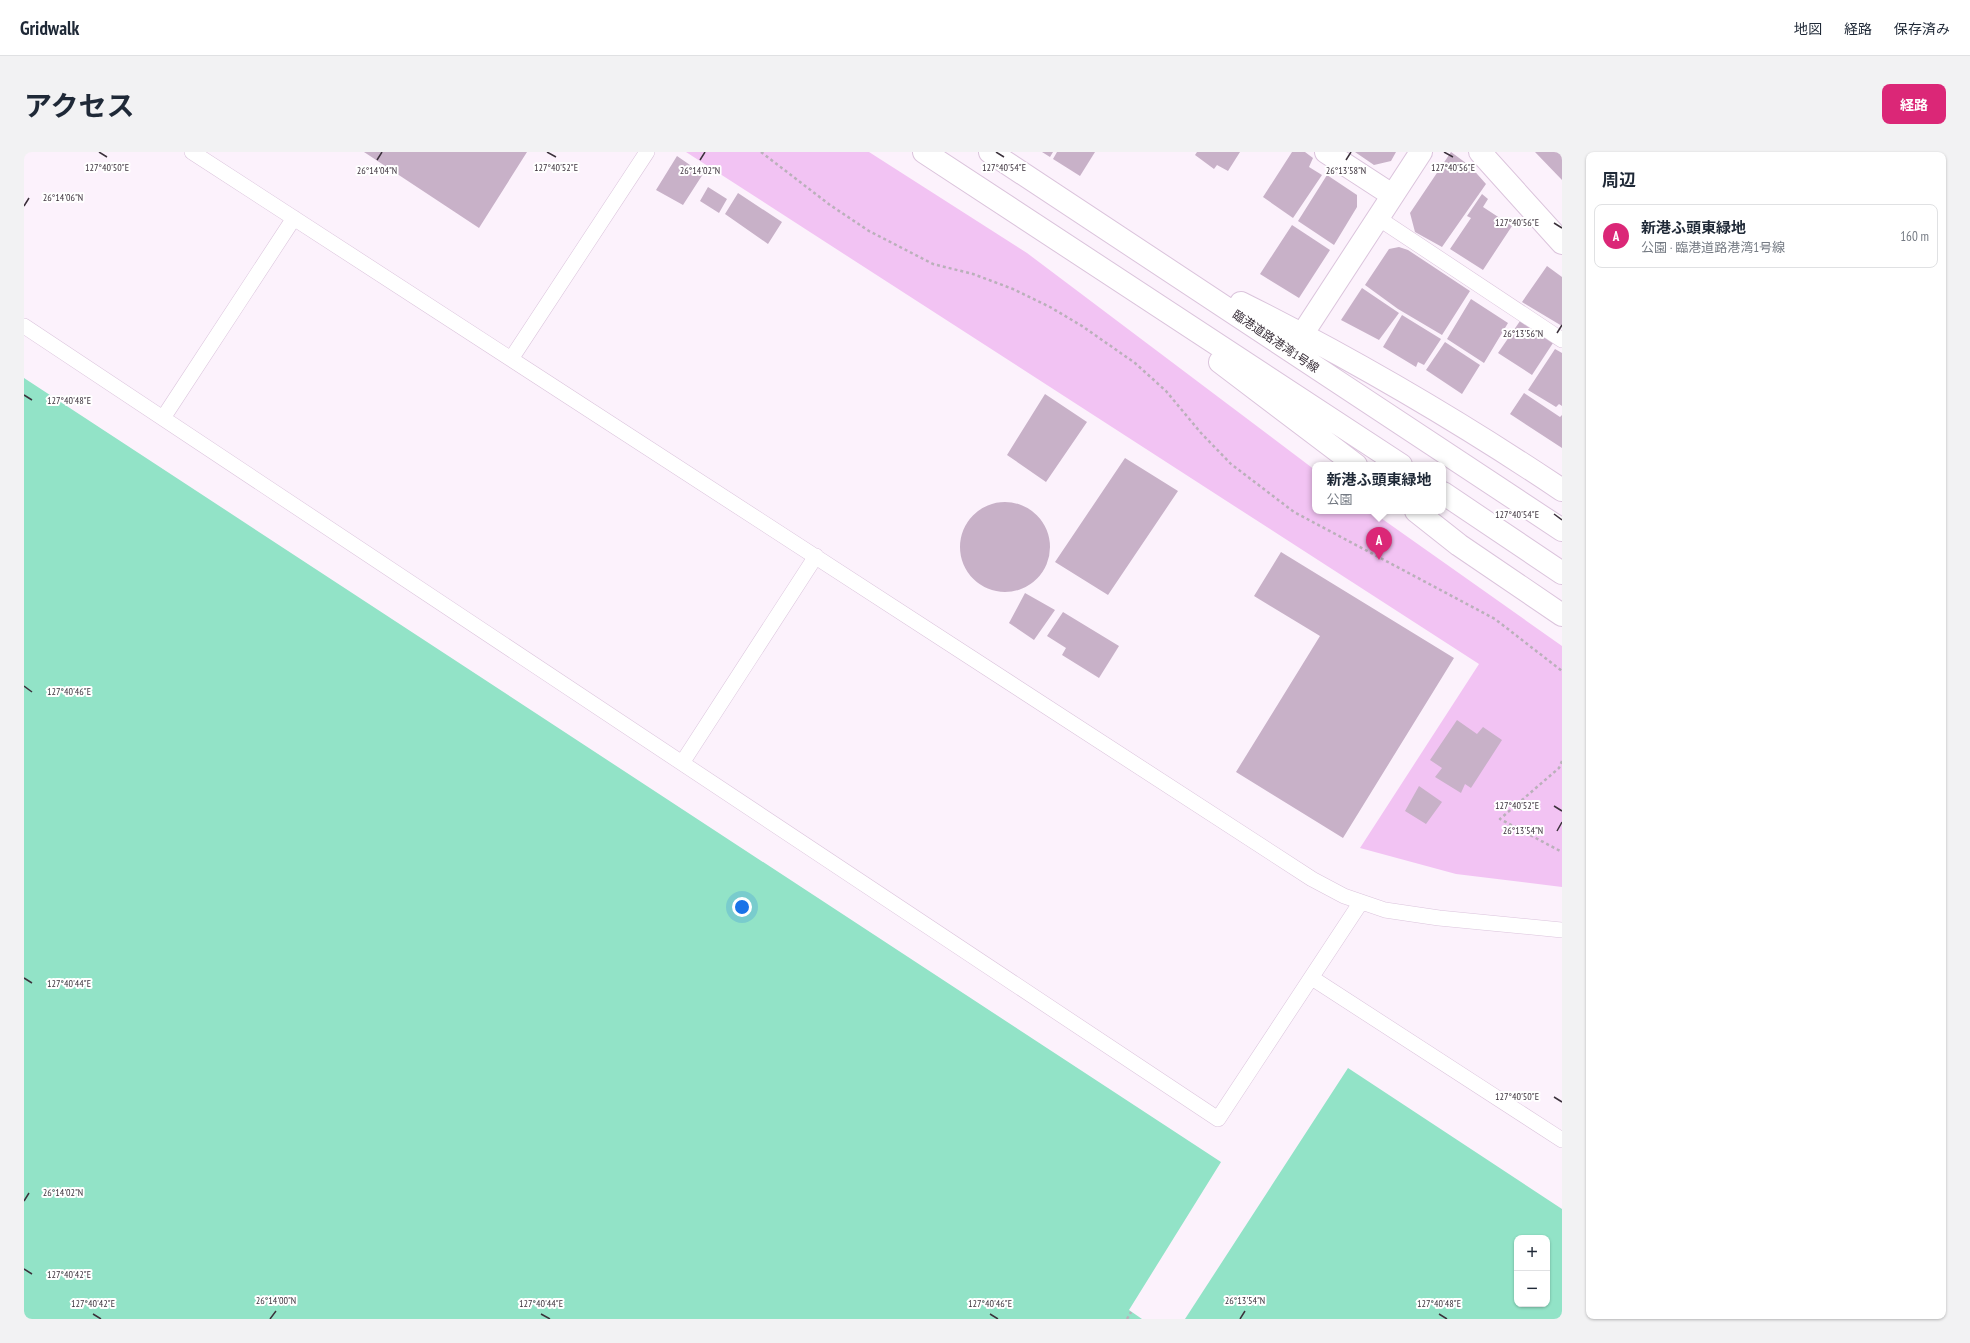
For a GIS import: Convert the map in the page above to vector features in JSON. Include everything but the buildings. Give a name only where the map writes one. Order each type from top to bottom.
[{"type":"street","points":[[924,152],[1396,462]]},
{"type":"street","points":[[990,152],[1154,259],[1297,342],[1499,448],[1562,490]]},
{"type":"street","points":[[1326,152],[1392,195]]},
{"type":"street","points":[[1297,342],[1421,152]]},
{"type":"street","points":[[1480,152],[1562,244]]},
{"type":"street","points":[[1087,259],[1352,462]]},
{"type":"street","name":"臨港道路港湾1号線","points":[[1297,342],[1562,530]]},
{"type":"street","points":[[1446,495],[1562,573]]},
{"type":"street","points":[[1420,514],[1459,545],[1562,615]]},
{"type":"lane","points":[[192,152],[1312,879],[1344,896],[1385,910],[1439,918],[1562,930]]},
{"type":"lane","points":[[511,359],[647,152]]},
{"type":"lane","points":[[163,418],[294,218]]},
{"type":"lane","points":[[1378,218],[1562,340]]},
{"type":"lane","points":[[24,326],[1218,1119],[1362,902]]},
{"type":"lane","points":[[682,763],[816,556]]},
{"type":"lane","points":[[1312,978],[1562,1140]]},
{"type":"path","points":[[761,152],[830,205],[869,231],[933,264],[973,274],[1013,289],[1050,307],[1082,326],[1135,363],[1166,391],[1201,433],[1231,464],[1294,512],[1495,619],[1562,671]]},
{"type":"path","points":[[1562,761],[1559,768],[1500,819],[1562,852]]},
{"type":"path","points":[[1127,1319],[1131,1312]]},
{"type":"shaded area","points":[[686,152],[869,152],[1027,253],[1312,468],[1312,514],[1375,514],[1562,646],[1562,887],[1456,874],[1360,848],[1479,664]]},
{"type":"shaded area","points":[[24,378],[1221,1162],[1129,1310],[1142,1319],[24,1319]]},
{"type":"shaded area","points":[[1348,1068],[1562,1209],[1562,1319],[1185,1319]]},
{"type":"place","name":"新港ふ頭東緑地","points":[[1379,560]]}]
